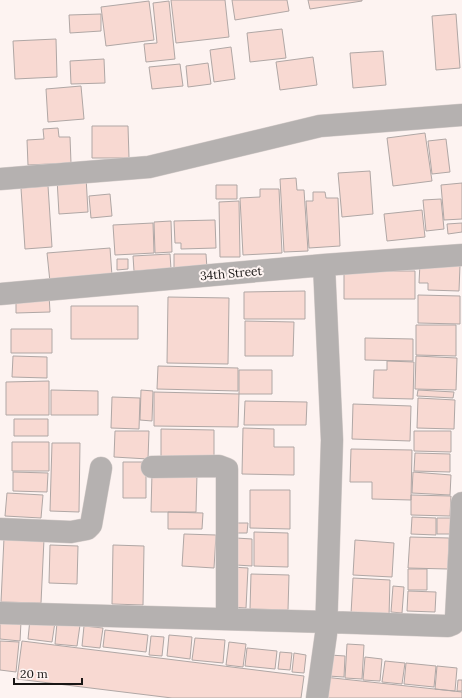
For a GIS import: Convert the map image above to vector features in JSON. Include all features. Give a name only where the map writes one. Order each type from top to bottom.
[{"type":"street","points":[[0,179],[149,167],[320,126],[462,115]]},
{"type":"street","name":"34th Street","points":[[0,294],[462,254]]},
{"type":"street","points":[[317,698],[327,622],[332,440],[324,265]]},
{"type":"street","points":[[152,467],[219,466],[227,469],[227,619]]},
{"type":"street","points":[[0,530],[71,532],[87,529],[91,525],[101,468]]},
{"type":"street","points":[[0,613],[448,626],[458,625],[456,617],[462,504]]},
{"type":"building","points":[[171,0],[225,0],[229,37],[176,43]]},
{"type":"building","points":[[232,0],[287,0],[289,11],[235,20]]},
{"type":"building","points":[[308,0],[362,0],[362,1],[310,9]]},
{"type":"building","points":[[149,1],[154,40],[106,46],[101,7]]},
{"type":"building","points":[[169,1],[175,59],[146,62],[144,44],[157,43],[153,3]]},
{"type":"building","points":[[101,14],[101,31],[70,33],[69,15]]},
{"type":"building","points":[[456,14],[460,68],[436,70],[432,16]]},
{"type":"building","points":[[282,29],[286,58],[250,62],[247,33]]},
{"type":"building","points":[[56,39],[57,77],[15,79],[13,41]]},
{"type":"building","points":[[231,47],[235,79],[214,82],[210,50]]},
{"type":"building","points":[[383,51],[386,85],[353,88],[350,53]]},
{"type":"building","points":[[313,57],[317,85],[280,90],[276,62]]},
{"type":"building","points":[[104,59],[105,83],[71,84],[70,61]]},
{"type":"building","points":[[208,63],[211,84],[188,87],[186,66]]},
{"type":"building","points":[[180,64],[183,86],[152,89],[149,67]]},
{"type":"building","points":[[81,86],[84,119],[48,122],[46,89]]},
{"type":"building","points":[[92,126],[128,126],[129,158],[92,158]]},
{"type":"building","points":[[58,128],[59,137],[70,137],[71,163],[28,165],[27,140],[44,139],[43,129]]},
{"type":"building","points":[[425,133],[432,181],[393,186],[387,138]]},
{"type":"building","points":[[446,139],[450,172],[432,174],[428,141]]},
{"type":"building","points":[[370,171],[373,214],[342,217],[338,173]]},
{"type":"building","points":[[86,177],[88,212],[59,214],[57,179]]},
{"type":"building","points":[[296,178],[297,190],[304,190],[308,251],[284,252],[280,179]]},
{"type":"building","points":[[462,183],[462,219],[444,220],[441,185]]},
{"type":"building","points":[[216,185],[237,185],[237,199],[216,199]]},
{"type":"building","points":[[48,186],[52,247],[25,249],[21,188]]},
{"type":"building","points":[[260,189],[279,189],[282,253],[243,255],[240,198],[260,197]]},
{"type":"building","points":[[313,192],[325,192],[326,198],[338,198],[340,246],[309,248],[306,201],[313,201]]},
{"type":"building","points":[[110,194],[112,216],[91,218],[89,196]]},
{"type":"building","points":[[441,199],[444,229],[426,231],[423,200]]},
{"type":"building","points":[[239,201],[240,257],[220,257],[219,202]]},
{"type":"building","points":[[422,210],[425,237],[387,241],[384,214]]},
{"type":"building","points":[[215,220],[216,248],[181,249],[181,243],[175,243],[174,221]]},
{"type":"building","points":[[171,221],[172,252],[155,253],[154,222]]},
{"type":"building","points":[[153,223],[154,253],[115,255],[113,225]]},
{"type":"building","points":[[462,223],[462,232],[448,234],[447,224]]},
{"type":"building","points":[[110,248],[112,276],[50,282],[47,253]]},
{"type":"building","points":[[170,254],[171,269],[134,271],[133,256]]},
{"type":"building","points":[[174,254],[206,254],[207,269],[174,270]]},
{"type":"building","points":[[117,259],[128,259],[128,269],[117,270]]},
{"type":"building","points":[[420,263],[460,265],[459,291],[428,290],[428,283],[419,283]]},
{"type":"building","points":[[344,271],[415,271],[415,299],[344,299]]},
{"type":"building","points":[[305,291],[305,319],[244,319],[244,292]]},
{"type":"building","points":[[49,294],[50,312],[16,313],[16,295]]},
{"type":"building","points":[[418,295],[460,296],[460,324],[418,323]]},
{"type":"building","points":[[168,297],[229,298],[228,364],[167,363]]},
{"type":"building","points":[[71,306],[138,306],[138,339],[71,339]]},
{"type":"building","points":[[245,321],[294,322],[293,356],[245,356]]},
{"type":"building","points":[[416,325],[456,325],[456,356],[416,355]]},
{"type":"building","points":[[11,329],[52,329],[52,353],[11,353]]},
{"type":"building","points":[[365,338],[413,339],[413,361],[365,360]]},
{"type":"building","points":[[13,356],[47,357],[47,378],[12,377]]},
{"type":"building","points":[[416,356],[457,358],[456,390],[415,389]]},
{"type":"building","points":[[387,361],[414,362],[413,399],[373,398],[374,370],[387,370]]},
{"type":"building","points":[[158,366],[238,368],[238,391],[157,389]]},
{"type":"building","points":[[239,370],[272,370],[272,394],[239,394]]},
{"type":"building","points":[[49,381],[49,415],[6,415],[6,382]]},
{"type":"building","points":[[51,390],[98,391],[98,415],[51,415]]},
{"type":"building","points":[[141,390],[153,391],[152,421],[140,420]]},
{"type":"building","points":[[418,390],[454,392],[453,398],[417,396]]},
{"type":"building","points":[[154,392],[239,394],[238,427],[154,426]]},
{"type":"building","points":[[112,397],[140,398],[139,429],[111,428]]},
{"type":"building","points":[[418,398],[455,400],[454,429],[417,428]]},
{"type":"building","points":[[245,401],[307,402],[306,425],[244,425]]},
{"type":"building","points":[[353,404],[411,406],[410,441],[352,439]]},
{"type":"building","points":[[14,419],[48,419],[48,436],[14,436]]},
{"type":"building","points":[[243,428],[274,429],[274,447],[294,447],[294,475],[242,474]]},
{"type":"building","points":[[161,429],[214,430],[214,461],[161,460]]},
{"type":"building","points":[[115,431],[149,431],[148,459],[114,457]]},
{"type":"building","points":[[414,431],[451,431],[451,452],[414,451]]},
{"type":"building","points":[[12,442],[49,442],[49,471],[12,471]]},
{"type":"building","points":[[52,443],[80,443],[79,512],[50,511]]},
{"type":"building","points":[[351,449],[412,450],[411,500],[372,499],[372,482],[350,482]]},
{"type":"building","points":[[415,453],[450,454],[450,472],[414,471]]},
{"type":"building","points":[[123,462],[146,462],[146,498],[123,498]]},
{"type":"building","points":[[13,472],[48,473],[47,492],[13,491]]},
{"type":"building","points":[[413,472],[451,475],[450,495],[412,493]]},
{"type":"building","points":[[152,473],[197,474],[196,512],[151,512]]},
{"type":"building","points":[[250,490],[290,490],[290,529],[250,528]]},
{"type":"building","points":[[7,493],[43,495],[41,518],[5,516]]},
{"type":"building","points":[[411,495],[451,496],[450,516],[411,515]]},
{"type":"building","points":[[168,512],[203,513],[202,529],[168,529]]},
{"type":"building","points":[[412,517],[436,518],[436,535],[411,534]]},
{"type":"building","points":[[437,518],[451,518],[451,534],[437,534]]},
{"type":"building","points":[[234,523],[248,523],[247,533],[234,533]]},
{"type":"building","points":[[254,532],[288,533],[288,567],[254,566]]},
{"type":"building","points":[[184,534],[216,535],[214,568],[182,566]]},
{"type":"building","points":[[410,537],[449,538],[448,569],[408,568]]},
{"type":"building","points":[[4,538],[44,539],[41,603],[1,602]]},
{"type":"building","points":[[236,538],[252,539],[252,566],[236,565]]},
{"type":"building","points":[[355,540],[394,543],[392,577],[353,575]]},
{"type":"building","points":[[50,545],[78,546],[77,584],[49,583]]},
{"type":"building","points":[[113,545],[144,546],[143,605],[112,604]]},
{"type":"building","points":[[231,567],[248,568],[246,608],[230,607]]},
{"type":"building","points":[[408,569],[427,569],[427,590],[408,590]]},
{"type":"building","points":[[251,574],[289,575],[288,610],[250,609]]},
{"type":"building","points":[[353,578],[390,580],[389,616],[351,614]]},
{"type":"building","points":[[393,586],[404,587],[402,613],[391,612]]},
{"type":"building","points":[[408,591],[436,592],[435,612],[407,611]]},
{"type":"building","points":[[30,619],[55,622],[52,642],[28,639]]},
{"type":"building","points":[[0,621],[21,622],[20,641],[0,639]]},
{"type":"building","points":[[57,623],[80,625],[77,646],[55,644]]},
{"type":"building","points":[[84,626],[103,628],[100,648],[82,646]]},
{"type":"building","points":[[105,630],[148,635],[146,652],[103,647]]},
{"type":"building","points":[[169,635],[192,637],[190,659],[167,656]]},
{"type":"building","points":[[151,636],[164,637],[162,656],[149,655]]},
{"type":"building","points":[[195,638],[225,640],[223,663],[192,660]]},
{"type":"building","points":[[0,641],[19,642],[16,672],[0,670]]},
{"type":"building","points":[[22,641],[304,676],[301,698],[172,698],[17,679]]},
{"type":"building","points":[[229,642],[246,644],[243,667],[226,665]]},
{"type":"building","points":[[347,644],[364,645],[362,679],[345,678]]},
{"type":"building","points":[[247,648],[277,651],[275,669],[245,666]]},
{"type":"building","points":[[280,652],[292,653],[290,670],[278,669]]},
{"type":"building","points":[[294,653],[306,655],[304,673],[292,672]]},
{"type":"building","points":[[330,655],[345,656],[344,677],[328,676]]},
{"type":"building","points":[[365,657],[382,659],[380,681],[363,680]]},
{"type":"building","points":[[385,661],[405,663],[402,684],[382,682]]},
{"type":"building","points":[[406,663],[436,666],[434,687],[404,684]]},
{"type":"building","points":[[437,666],[457,668],[455,691],[435,689]]},
{"type":"building","points":[[324,677],[462,692],[462,698],[322,698]]},
{"type":"building","points":[[458,680],[462,680],[462,691],[457,691]]}]
